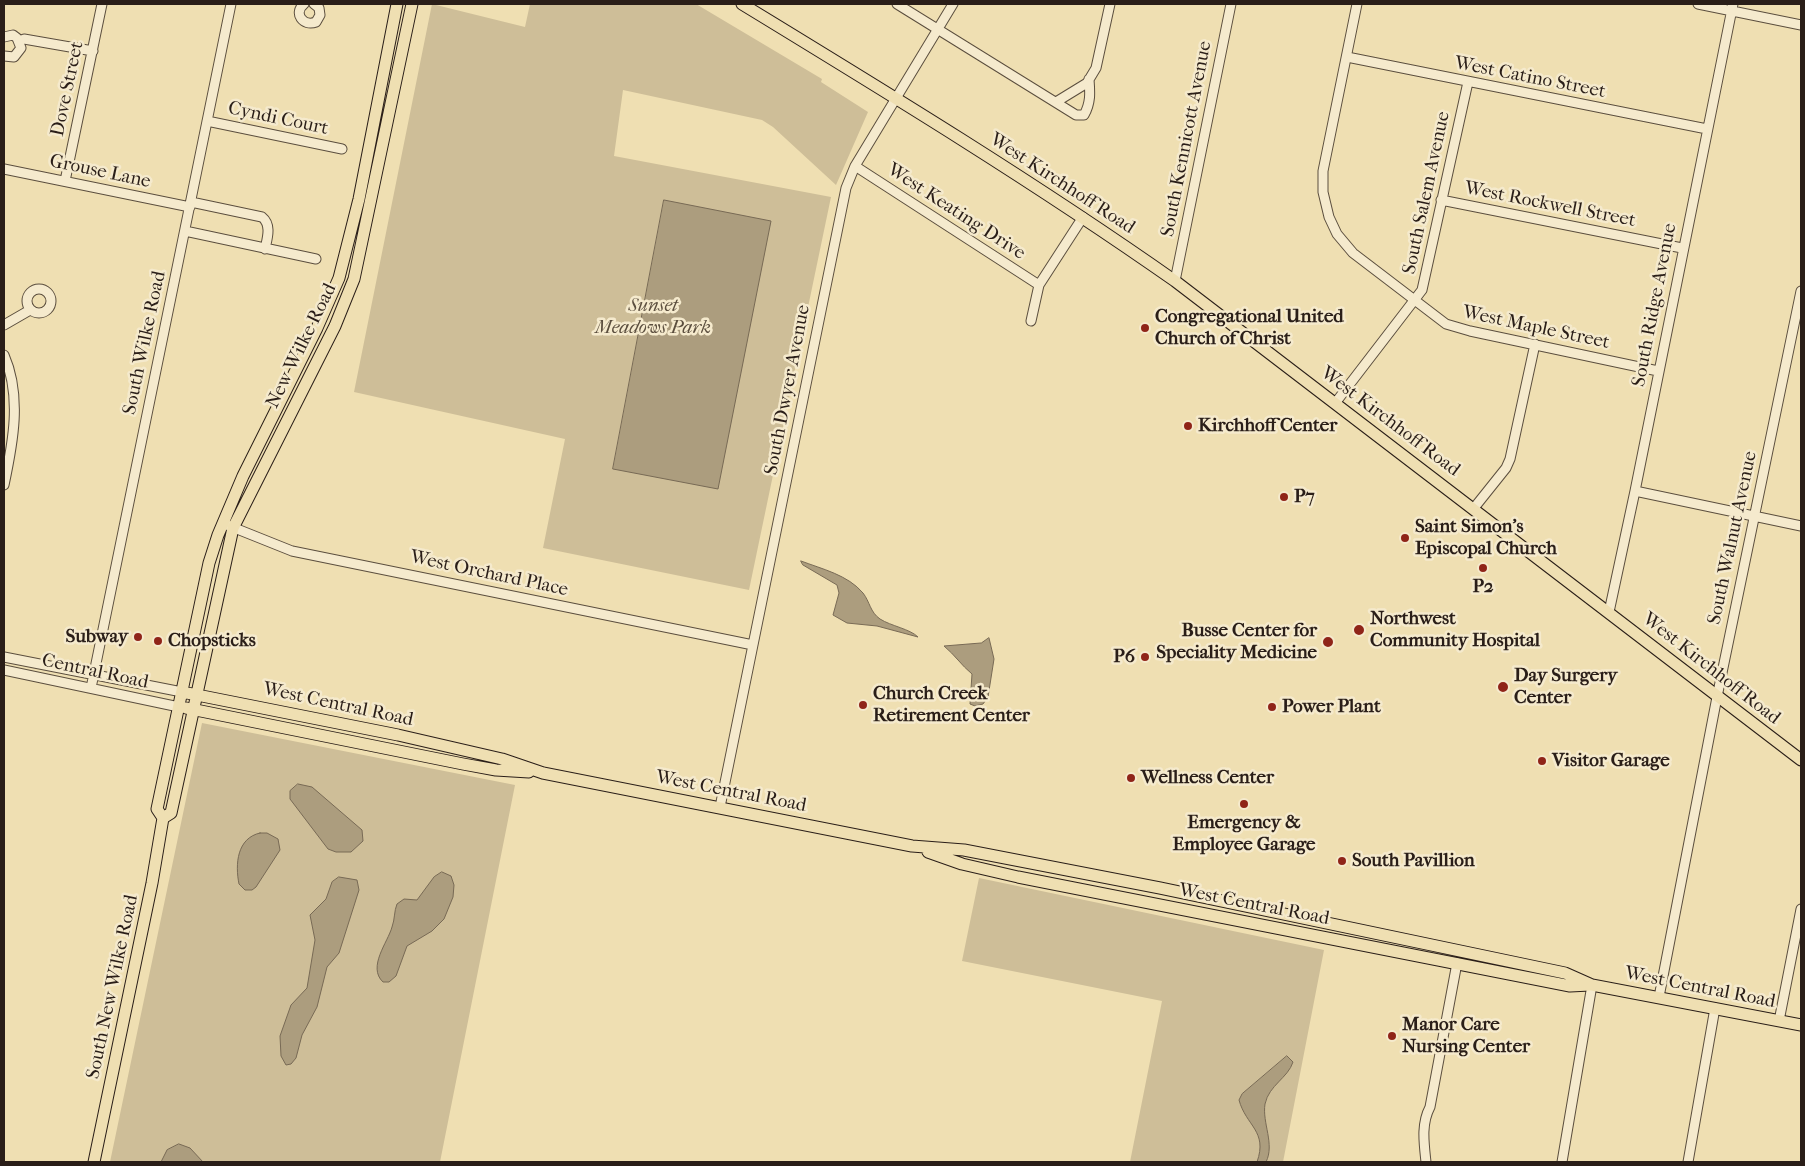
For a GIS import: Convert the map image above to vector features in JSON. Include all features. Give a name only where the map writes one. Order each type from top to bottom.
[{"type":"main road","name":"New Wilke Road","points":[[196,694],[228,525],[243,476],[317,328],[339,278],[359,199],[397,4]]},
{"type":"main road","name":"New Wilke Road","points":[[182,692],[209,563],[335,326],[354,278],[412,4]]},
{"type":"main road","name":"West Kirchhoff Road","points":[[742,4],[896,97],[1083,217],[1175,281],[1336,402],[1801,760]]},
{"type":"main road","name":"West Central Road","points":[[182,692],[398,735],[502,759],[543,773]]},
{"type":"main road","name":"South New Wilke Road","points":[[94,1162],[152,882],[163,818],[157,810],[182,692]]},
{"type":"main road","name":"South New Wilke Road","points":[[163,818],[171,813],[196,694]]},
{"type":"main road","name":"West Central Road","points":[[179,707],[488,768],[543,773],[912,846],[964,850],[1255,907],[1565,973],[1592,985],[1801,1025]]},
{"type":"main road","name":"West Central Road","points":[[912,846],[962,864],[1018,877],[1570,986],[1592,985]]},
{"type":"street","name":"Dove Street","points":[[65,181],[102,4]]},
{"type":"street","name":"South Wilke Road","points":[[91,688],[231,4]]},
{"type":"street","points":[[304,4],[299,9],[299,16],[309,24],[316,22],[320,15],[319,8],[314,4]]},
{"type":"street","points":[[897,4],[1076,115],[1084,115],[1091,97],[1089,79]]},
{"type":"street","name":"South Dwyer Avenue","points":[[720,807],[846,188],[855,166],[953,4]]},
{"type":"street","points":[[1056,102],[1087,83],[1096,68],[1110,4]]},
{"type":"street","name":"South Kennicott Avenue","points":[[1175,281],[1231,4]]},
{"type":"street","name":"West Maple Street","points":[[1357,4],[1323,171],[1323,192],[1329,217],[1337,234],[1352,253],[1453,327],[1658,371]]},
{"type":"street","points":[[1698,4],[1732,7],[1801,25]]},
{"type":"street","name":"South Ridge Avenue","points":[[1609,612],[1732,7]]},
{"type":"street","points":[[4,36],[12,35],[20,41],[21,48],[19,54],[10,58],[4,56]]},
{"type":"street","points":[[20,41],[24,38],[93,51]]},
{"type":"street","name":"West Catino Street","points":[[1347,57],[1707,129]]},
{"type":"street","name":"South Salem Avenue","points":[[1336,402],[1414,300],[1425,282],[1441,200],[1468,82]]},
{"type":"street","name":"Cyndi Court","points":[[207,121],[342,149]]},
{"type":"street","name":"West Keating Drive","points":[[855,166],[1039,285]]},
{"type":"street","name":"Grouse Lane","points":[[4,169],[262,217],[266,219],[268,229],[265,249]]},
{"type":"street","name":"West Rockwell Street","points":[[1441,200],[1682,248]]},
{"type":"street","points":[[1031,320],[1039,285],[1083,217]]},
{"type":"street","points":[[184,231],[316,260]]},
{"type":"street","name":"South Walnut Avenue","points":[[1658,998],[1717,697],[1801,292]]},
{"type":"street","points":[[4,325],[30,310]]},
{"type":"street","points":[[1474,508],[1506,468],[1510,460],[1534,344]]},
{"type":"street","points":[[4,355],[10,370],[14,390],[10,456],[4,485]]},
{"type":"street","points":[[1635,491],[1801,526]]},
{"type":"street","name":"West Orchard Place","points":[[228,525],[292,551],[753,645]]},
{"type":"street","name":"Central Road","points":[[4,657],[182,692]]},
{"type":"street","name":"Central Road","points":[[4,670],[179,707]]},
{"type":"street","points":[[1779,1021],[1801,909]]},
{"type":"street","points":[[1426,1162],[1425,1118],[1430,1107],[1457,964]]},
{"type":"street","points":[[1562,1162],[1592,985]]},
{"type":"street","points":[[1688,1162],[1715,1008]]},
{"type":"green space","name":"Sunset Meadows Park","points":[[432,4],[525,27],[530,4],[696,4],[822,79],[821,82],[868,112],[836,185],[773,127],[762,120],[623,90],[614,156],[831,197],[749,590],[543,548],[565,439],[354,392]]},
{"type":"green space","points":[[202,723],[515,785],[440,1162],[110,1162]]},
{"type":"green space","points":[[979,878],[1324,950],[1283,1162],[1130,1162],[1162,1001],[962,961]]},
{"type":"shaded area","points":[[664,200],[771,221],[718,489],[613,469]]},
{"type":"shaded area","points":[[801,561],[834,573],[850,582],[863,593],[874,613],[880,619],[918,637],[877,626],[847,623],[833,615],[839,593],[837,585],[803,565]]},
{"type":"shaded area","points":[[989,638],[994,659],[988,697],[983,704],[975,706],[970,704],[972,674],[944,646],[981,643]]},
{"type":"shaded area","points":[[298,784],[312,787],[362,830],[363,841],[351,852],[336,852],[328,849],[290,799],[290,791]]},
{"type":"shaded area","points":[[260,833],[267,833],[278,839],[280,850],[256,887],[252,890],[245,890],[239,884],[237,868],[239,853],[246,840]]},
{"type":"shaded area","points":[[442,872],[451,876],[454,885],[453,897],[444,919],[432,931],[407,946],[396,976],[389,982],[383,982],[377,969],[378,962],[394,921],[397,904],[404,899],[417,900],[434,877]]},
{"type":"shaded area","points":[[339,877],[357,880],[359,890],[339,953],[327,967],[317,1007],[302,1035],[296,1058],[291,1064],[286,1065],[281,1056],[280,1036],[291,1005],[307,988],[315,940],[310,915],[326,899],[332,882]]},
{"type":"shaded area","points":[[1287,1056],[1293,1062],[1291,1068],[1270,1092],[1265,1104],[1265,1119],[1269,1141],[1268,1155],[1266,1162],[1257,1162],[1260,1152],[1258,1136],[1242,1109],[1239,1100],[1242,1094]]},
{"type":"shaded area","points":[[179,1144],[190,1148],[203,1162],[161,1162],[167,1150]]},
{"type":"place","name":"Congregational United Church of Christ","points":[[1145,328]]},
{"type":"place","name":"Kirchhoff Center","points":[[1188,426]]},
{"type":"place","name":"P7","points":[[1284,497]]},
{"type":"place","name":"Saint Simon's Episcopal Church","points":[[1405,538]]},
{"type":"place","name":"P2","points":[[1483,568]]},
{"type":"place","name":"Northwest Community Hospital","points":[[1359,630]]},
{"type":"place","name":"Subway","points":[[138,637]]},
{"type":"place","name":"Chopsticks","points":[[158,641]]},
{"type":"place","name":"Busse Center for Speciality Medicine","points":[[1328,642]]},
{"type":"place","name":"P6","points":[[1145,657]]},
{"type":"place","name":"Day Surgery Center","points":[[1503,687]]},
{"type":"place","name":"Church Creek Retirement Center","points":[[863,705]]},
{"type":"place","name":"Power Plant","points":[[1272,707]]},
{"type":"place","name":"Visitor Garage","points":[[1542,761]]},
{"type":"place","name":"Wellness Center","points":[[1131,778]]},
{"type":"place","name":"Emergency & Employee Garage","points":[[1244,804]]},
{"type":"place","name":"South Pavillion","points":[[1342,861]]},
{"type":"place","name":"Manor Care Nursing Center","points":[[1392,1036]]}]
